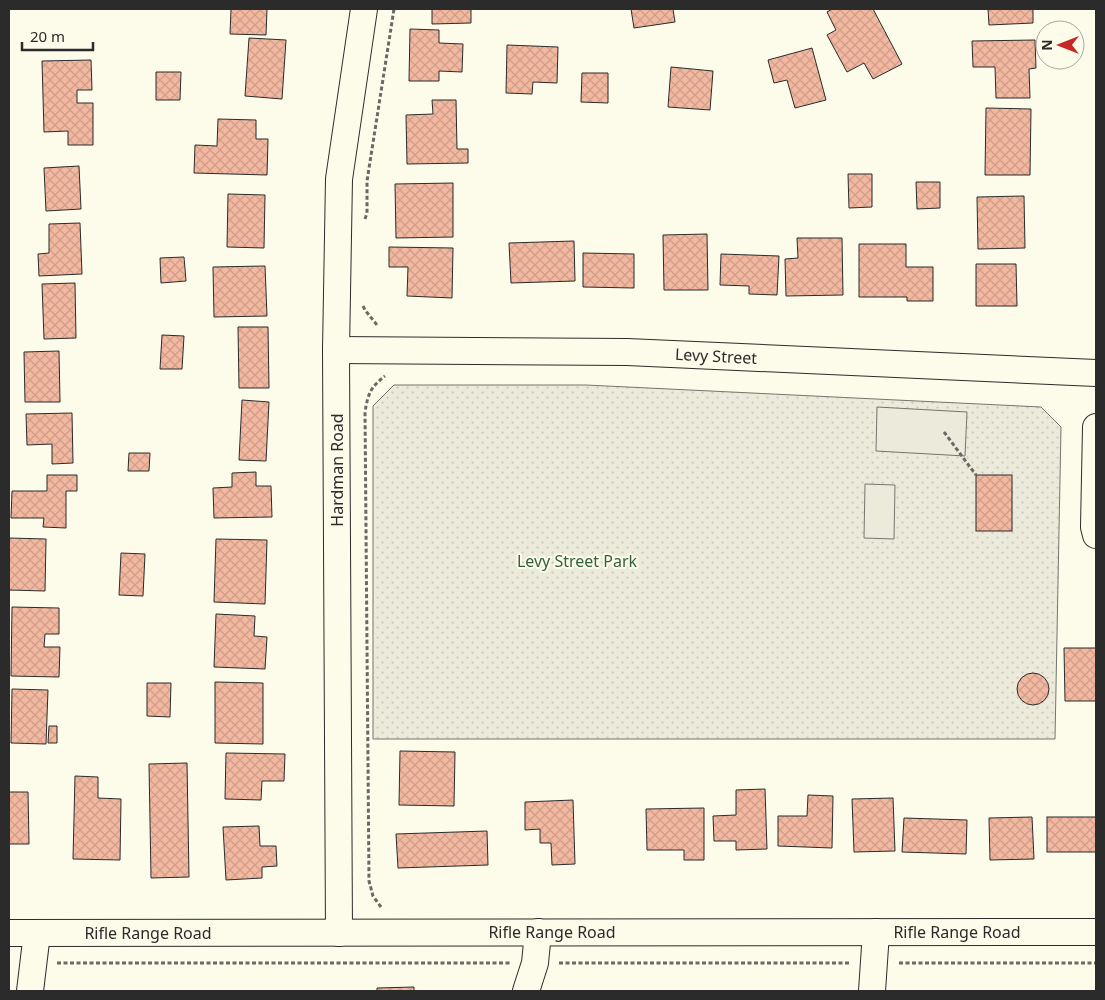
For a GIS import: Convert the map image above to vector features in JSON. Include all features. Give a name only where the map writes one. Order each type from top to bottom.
[{"type":"street","name":"Hardman Road","points":[[339,933],[336,350],[339,179],[364,9]]},
{"type":"street","name":"Levy Street","points":[[336,350],[627,352],[1096,373]]},
{"type":"street","points":[[1096,427],[1094,527],[1096,535]]},
{"type":"street","points":[[526,991],[535,963],[538,932]]},
{"type":"street","points":[[872,991],[876,932]]},
{"type":"street","name":"Rifle Range Road","points":[[9,933],[1096,932]]},
{"type":"street","points":[[30,991],[37,933]]},
{"type":"path","points":[[364,220],[367,181],[394,9]]},
{"type":"path","points":[[362,301],[365,310],[376,325],[382,328]]},
{"type":"path","points":[[384,369],[385,376],[376,382],[370,390],[366,400],[365,412],[369,881],[373,896],[380,906],[389,910]]},
{"type":"path","points":[[944,432],[976,475]]},
{"type":"path","points":[[58,963],[508,963]]},
{"type":"path","points":[[557,963],[850,963]]},
{"type":"path","points":[[896,963],[1096,963]]},
{"type":"green space","name":"Levy Street Park","points":[[394,385],[586,385],[1041,407],[1061,427],[1055,739],[373,739],[373,406]]},
{"type":"green space","points":[[865,484],[895,485],[894,539],[864,538]]},
{"type":"shaded area","points":[[877,407],[967,412],[965,456],[876,451]]},
{"type":"building","points":[[231,9],[267,9],[266,35],[230,34]]},
{"type":"building","points":[[432,9],[471,9],[471,23],[432,24]]},
{"type":"building","points":[[631,9],[673,9],[675,22],[634,28]]},
{"type":"building","points":[[832,9],[873,9],[902,64],[873,79],[864,63],[847,72],[827,35],[836,30],[827,12]]},
{"type":"building","points":[[988,9],[1033,9],[1033,23],[989,25]]},
{"type":"building","points":[[410,29],[439,30],[439,43],[463,44],[462,72],[439,71],[439,81],[409,81]]},
{"type":"building","points":[[249,38],[286,40],[282,99],[245,96]]},
{"type":"building","points":[[1035,40],[1035,68],[1029,69],[1030,98],[996,98],[995,67],[973,67],[972,41]]},
{"type":"building","points":[[507,45],[558,47],[557,83],[533,82],[532,94],[506,93]]},
{"type":"building","points":[[812,48],[826,100],[795,108],[787,80],[774,83],[768,60]]},
{"type":"building","points":[[91,60],[92,90],[77,90],[77,103],[93,103],[93,145],[68,145],[68,131],[44,132],[42,61]]},
{"type":"building","points":[[671,67],[713,71],[710,110],[668,107]]},
{"type":"building","points":[[156,72],[181,72],[180,100],[156,100]]},
{"type":"building","points":[[582,73],[608,73],[608,103],[581,102]]},
{"type":"building","points":[[432,100],[456,100],[457,149],[468,149],[468,163],[407,164],[406,115],[433,114]]},
{"type":"building","points":[[986,108],[1031,109],[1030,175],[985,175]]},
{"type":"building","points":[[218,119],[256,120],[256,139],[268,139],[267,175],[194,173],[195,145],[217,146]]},
{"type":"building","points":[[79,166],[81,209],[46,211],[44,168]]},
{"type":"building","points":[[848,174],[872,174],[872,207],[849,208]]},
{"type":"building","points":[[916,182],[940,182],[940,208],[917,209]]},
{"type":"building","points":[[453,183],[453,237],[396,238],[395,184]]},
{"type":"building","points":[[228,194],[265,195],[264,248],[227,247]]},
{"type":"building","points":[[1024,196],[1025,248],[978,249],[977,197]]},
{"type":"building","points":[[80,223],[82,274],[39,276],[38,254],[49,253],[49,224]]},
{"type":"building","points":[[707,234],[708,290],[664,290],[663,235]]},
{"type":"building","points":[[797,238],[842,238],[843,295],[786,296],[785,259],[798,258]]},
{"type":"building","points":[[574,241],[575,281],[511,283],[509,243]]},
{"type":"building","points":[[859,244],[906,244],[906,267],[933,267],[933,301],[907,301],[907,297],[859,297]]},
{"type":"building","points":[[389,247],[453,248],[452,298],[407,296],[408,267],[389,267]]},
{"type":"building","points":[[583,253],[634,254],[634,288],[583,287]]},
{"type":"building","points":[[721,254],[779,256],[777,295],[749,294],[749,286],[720,285]]},
{"type":"building","points":[[184,257],[186,281],[161,283],[160,258]]},
{"type":"building","points":[[976,264],[1016,264],[1017,306],[976,306]]},
{"type":"building","points":[[265,266],[267,316],[214,317],[213,267]]},
{"type":"building","points":[[75,283],[76,338],[44,339],[42,284]]},
{"type":"building","points":[[238,327],[268,327],[269,388],[239,388]]},
{"type":"building","points":[[162,335],[184,336],[182,369],[160,369]]},
{"type":"building","points":[[59,351],[60,402],[25,402],[24,352]]},
{"type":"building","points":[[242,400],[269,402],[266,461],[239,460]]},
{"type":"building","points":[[72,413],[73,463],[52,464],[52,444],[27,445],[26,414]]},
{"type":"building","points":[[129,453],[150,453],[149,471],[128,471]]},
{"type":"building","points":[[256,472],[256,486],[271,486],[272,517],[214,518],[213,488],[232,487],[232,473]]},
{"type":"building","points":[[47,475],[77,475],[77,491],[66,491],[66,528],[43,527],[44,518],[11,518],[12,491],[47,491]]},
{"type":"building","points":[[976,475],[1012,475],[1012,531],[976,531]]},
{"type":"building","points":[[9,538],[46,539],[45,591],[9,590]]},
{"type":"building","points":[[216,539],[267,540],[265,604],[214,602]]},
{"type":"building","points":[[121,553],[145,554],[143,596],[119,595]]},
{"type":"building","points":[[12,607],[59,608],[59,634],[45,634],[44,647],[60,647],[59,677],[11,676]]},
{"type":"building","points":[[216,614],[255,616],[254,636],[267,637],[265,669],[214,667]]},
{"type":"building","points":[[1064,648],[1096,648],[1096,701],[1065,701]]},
{"type":"building","points":[[1033,673],[1039,674],[1044,678],[1048,683],[1048,695],[1044,700],[1039,704],[1033,705],[1027,704],[1022,700],[1018,695],[1017,689],[1018,683],[1022,678],[1027,674]]},
{"type":"building","points":[[215,682],[263,683],[263,744],[215,743]]},
{"type":"building","points":[[147,683],[171,683],[170,717],[147,716]]},
{"type":"building","points":[[12,689],[48,690],[46,744],[11,743]]},
{"type":"building","points":[[49,726],[57,726],[57,743],[48,743]]},
{"type":"building","points":[[400,751],[455,752],[454,806],[399,805]]},
{"type":"building","points":[[226,753],[285,754],[284,781],[262,781],[261,800],[225,799]]},
{"type":"building","points":[[187,763],[189,877],[151,878],[149,764]]},
{"type":"building","points":[[75,776],[98,777],[98,798],[121,799],[120,860],[73,859]]},
{"type":"building","points":[[765,789],[767,849],[736,850],[736,841],[714,841],[713,816],[736,815],[736,790]]},
{"type":"building","points":[[9,792],[28,792],[29,844],[9,844]]},
{"type":"building","points":[[808,795],[833,796],[832,848],[778,846],[778,816],[807,816]]},
{"type":"building","points":[[893,798],[895,851],[854,852],[852,799]]},
{"type":"building","points":[[573,800],[575,864],[552,865],[551,843],[540,843],[540,829],[525,830],[525,802]]},
{"type":"building","points":[[704,808],[704,860],[684,860],[684,850],[647,850],[646,809]]},
{"type":"building","points":[[1032,817],[1034,859],[990,860],[989,818]]},
{"type":"building","points":[[1047,817],[1096,817],[1096,852],[1047,852]]},
{"type":"building","points":[[904,818],[967,820],[966,854],[902,852]]},
{"type":"building","points":[[259,826],[260,846],[276,846],[277,866],[262,867],[262,878],[226,880],[223,827]]},
{"type":"building","points":[[487,831],[488,865],[398,868],[396,834]]},
{"type":"building","points":[[414,987],[414,991],[377,991],[377,988]]}]
